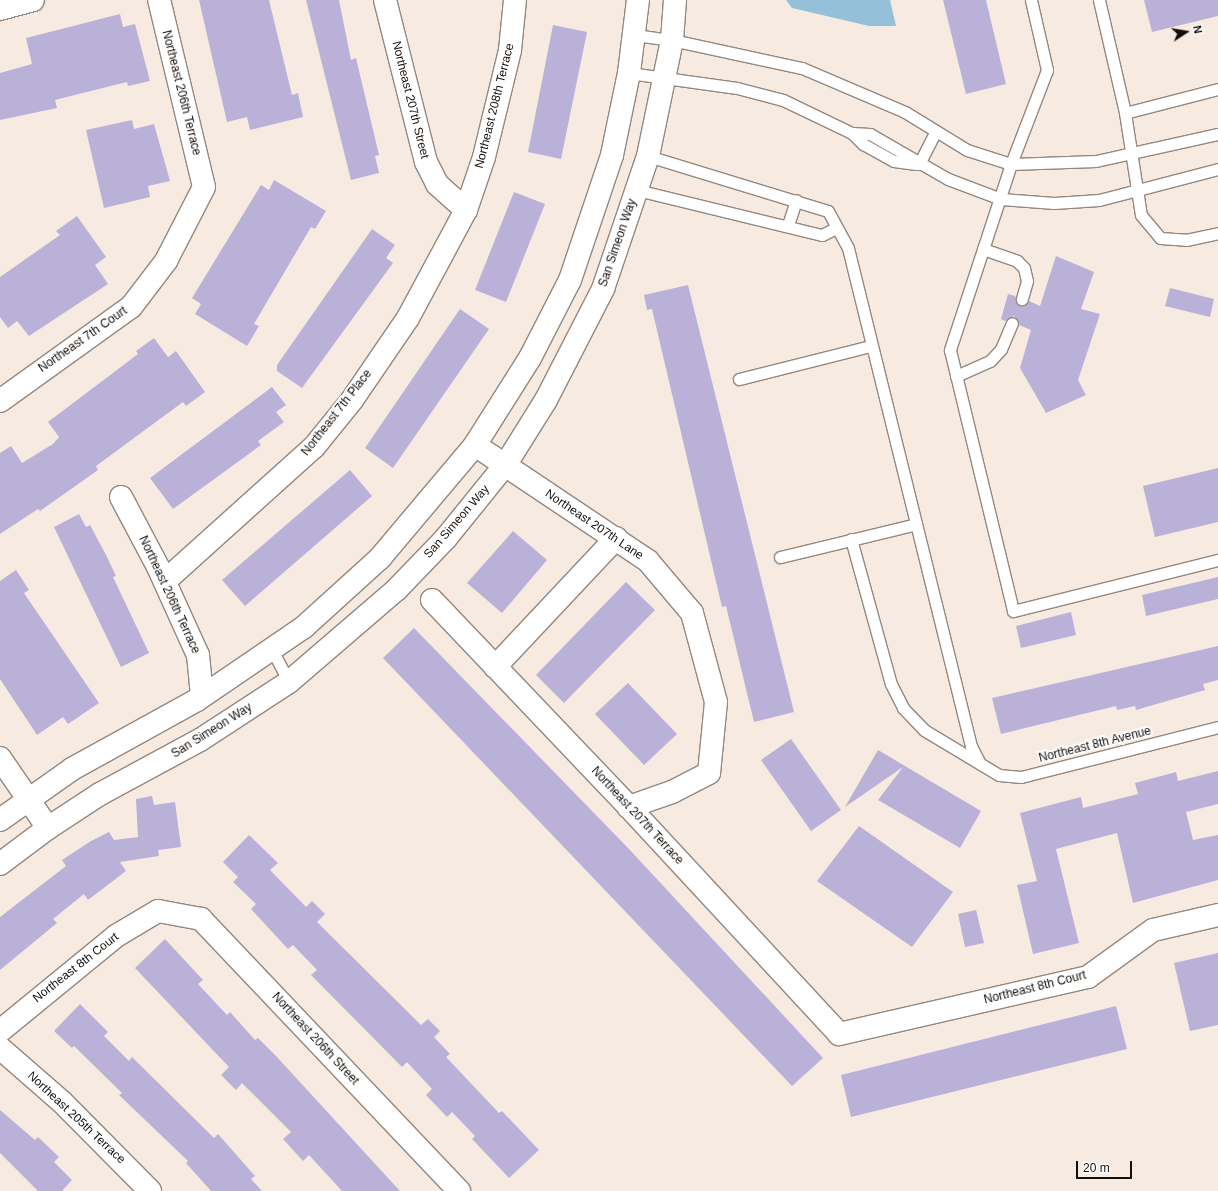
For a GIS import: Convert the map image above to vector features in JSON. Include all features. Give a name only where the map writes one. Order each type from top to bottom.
[{"type":"street","points":[[0,9],[33,0]]},
{"type":"street","name":"Northeast 206th Terrace","points":[[159,0],[204,187]]},
{"type":"street","name":"Northeast 207th Street","points":[[385,0],[426,162],[437,184],[466,210]]},
{"type":"street","name":"Northeast 208th Terrace","points":[[466,210],[484,157],[510,50],[516,0]]},
{"type":"street","points":[[0,820],[28,798],[126,737],[202,696],[304,627],[380,558],[475,445],[530,358],[570,280],[612,156],[629,74],[635,35],[638,0]]},
{"type":"street","name":"San Simeon Way","points":[[0,864],[48,828],[100,794],[200,740],[289,682],[397,589],[446,538],[506,464],[546,400],[603,289],[648,156],[672,40],[675,0]]},
{"type":"street","name":"Northeast 7th Court","points":[[0,401],[130,307],[166,261],[204,187]]},
{"type":"street","name":"Northeast 7th Place","points":[[165,581],[314,447],[352,400],[408,318],[466,210]]},
{"type":"street","name":"Northeast 207th Lane","points":[[475,445],[506,464],[648,561],[692,613],[716,702],[709,773],[686,787],[629,807]]},
{"type":"street","name":"Northeast 206th Terrace","points":[[121,497],[165,581],[190,635],[198,655],[202,696]]},
{"type":"street","points":[[495,667],[616,538]]},
{"type":"street","name":"Northeast 207th Terrace","points":[[432,600],[629,807],[839,1034]]},
{"type":"street","points":[[0,758],[48,828]]},
{"type":"street","name":"Northeast 8th Court","points":[[0,1031],[116,936],[158,910]]},
{"type":"street","name":"Northeast 206th Street","points":[[158,910],[201,919],[459,1191]]},
{"type":"street","name":"Northeast 8th Court","points":[[839,1034],[1088,977],[1153,930],[1218,915]]},
{"type":"street","name":"Northeast 205th Terrace","points":[[0,1048],[62,1102],[150,1191]]},
{"type":"lane","points":[[1031,0],[1047,70],[1011,164],[1001,199],[950,350],[1013,611],[1218,560]]},
{"type":"lane","points":[[1099,0],[1125,113],[1141,215],[1160,238],[1186,240],[1218,233]]},
{"type":"lane","points":[[635,35],[672,40],[802,68],[905,112],[966,150],[1011,164],[1060,164],[1131,155],[1218,134]]},
{"type":"lane","points":[[629,74],[737,88],[783,100],[852,133],[870,134],[919,164],[969,189],[1001,199],[1054,203],[1098,200],[1137,188],[1218,169]]},
{"type":"lane","points":[[1125,113],[1218,89]]},
{"type":"lane","points":[[919,164],[936,131]]},
{"type":"lane","points":[[648,156],[828,211],[848,248],[870,346],[971,746],[980,764]]},
{"type":"lane","points":[[637,190],[822,234],[836,228]]},
{"type":"lane","points":[[788,226],[796,200]]},
{"type":"lane","points":[[983,249],[1017,261],[1024,268],[1027,281],[1022,299]]},
{"type":"lane","points":[[956,376],[990,361],[1001,349],[1012,323]]},
{"type":"lane","points":[[739,379],[870,346]]},
{"type":"lane","points":[[780,557],[916,524]]},
{"type":"lane","name":"Northeast 8th Avenue","points":[[851,539],[891,684],[903,708],[924,730],[999,775],[1021,776],[1218,727]]},
{"type":"lane","points":[[272,650],[289,682]]},
{"type":"water","points":[[786,0],[890,0],[896,26],[869,26],[792,8]]},
{"type":"building","points":[[199,0],[269,0],[292,95],[298,93],[303,117],[250,130],[247,117],[227,122]]},
{"type":"building","points":[[306,0],[339,0],[351,60],[356,58],[379,155],[375,156],[379,173],[351,180]]},
{"type":"building","points":[[943,0],[986,0],[1006,84],[966,94]]},
{"type":"building","points":[[1144,0],[1218,0],[1218,16],[1152,32]]},
{"type":"building","points":[[120,14],[123,27],[135,24],[150,81],[128,86],[127,82],[55,100],[57,108],[0,120],[0,73],[32,64],[26,38]]},
{"type":"building","points":[[553,25],[587,32],[561,159],[528,152]]},
{"type":"building","points":[[132,120],[134,129],[154,124],[170,181],[148,186],[150,197],[104,208],[86,130]]},
{"type":"building","points":[[274,180],[326,211],[315,229],[311,227],[254,324],[259,326],[247,346],[195,314],[201,304],[192,298],[261,185],[269,190]]},
{"type":"building","points":[[514,192],[545,204],[506,302],[475,290]]},
{"type":"building","points":[[77,216],[106,257],[95,265],[108,284],[29,336],[17,321],[8,328],[0,317],[0,277],[60,235],[56,231]]},
{"type":"building","points":[[372,229],[395,245],[386,258],[393,263],[302,388],[277,371],[277,365]]},
{"type":"building","points":[[1056,256],[1094,272],[1081,309],[1100,314],[1078,380],[1086,395],[1046,413],[1020,368],[1031,330],[1019,325],[1014,316],[1005,321],[1001,319],[1008,294],[1015,296],[1020,306],[1029,301],[1040,306]]},
{"type":"building","points":[[688,285],[794,712],[754,722],[726,606],[722,607],[652,309],[647,310],[644,295]]},
{"type":"building","points":[[1170,288],[1214,299],[1210,317],[1165,306]]},
{"type":"building","points":[[460,309],[489,329],[393,468],[365,448]]},
{"type":"building","points":[[154,338],[168,357],[176,351],[205,392],[186,406],[183,402],[96,466],[98,470],[40,511],[38,509],[0,534],[0,453],[11,446],[22,463],[53,444],[59,437],[48,422],[138,354],[136,351]]},
{"type":"building","points":[[272,387],[286,405],[276,412],[284,422],[258,441],[261,445],[173,509],[150,478]]},
{"type":"building","points":[[1218,468],[1218,522],[1155,537],[1143,486]]},
{"type":"building","points":[[350,470],[372,496],[245,606],[222,580]]},
{"type":"building","points":[[79,514],[86,527],[90,525],[106,555],[116,576],[113,577],[149,653],[121,667],[54,527]]},
{"type":"building","points":[[513,531],[547,560],[502,613],[467,583]]},
{"type":"building","points":[[16,570],[29,590],[24,593],[99,703],[68,724],[63,717],[37,735],[0,679],[0,581]]},
{"type":"building","points":[[1218,577],[1218,599],[1146,616],[1142,595]]},
{"type":"building","points":[[626,582],[655,610],[564,703],[536,675]]},
{"type":"building","points":[[1071,612],[1076,635],[1021,648],[1016,626]]},
{"type":"building","points":[[414,628],[629,849],[823,1058],[792,1086],[383,658]]},
{"type":"building","points":[[1218,646],[1218,680],[1203,684],[1205,690],[1136,710],[1135,706],[1117,710],[1116,706],[1001,734],[992,698]]},
{"type":"building","points":[[628,683],[677,734],[644,765],[595,714]]},
{"type":"building","points":[[791,739],[841,810],[811,831],[761,760]]},
{"type":"building","points":[[878,750],[981,811],[960,848],[878,800],[903,767],[845,807]]},
{"type":"building","points":[[1218,771],[1218,804],[1186,812],[1193,840],[1218,835],[1218,880],[1133,903],[1117,833],[1056,849],[1079,943],[1033,954],[1017,885],[1037,881],[1020,813],[1081,797],[1083,808],[1138,794],[1135,783],[1176,772],[1178,781]]},
{"type":"building","points":[[152,796],[154,805],[175,802],[181,847],[158,850],[159,856],[120,862],[126,871],[88,900],[84,894],[53,919],[57,923],[0,970],[0,917],[66,866],[62,860],[91,841],[109,832],[114,840],[138,837],[136,799]]},
{"type":"building","points":[[859,826],[953,892],[912,947],[817,881]]},
{"type":"building","points":[[249,835],[278,863],[270,870],[306,907],[312,901],[325,914],[317,922],[421,1025],[428,1019],[440,1031],[434,1037],[450,1054],[446,1057],[499,1113],[502,1111],[539,1150],[509,1178],[472,1139],[475,1136],[452,1112],[447,1117],[426,1095],[432,1089],[407,1062],[402,1067],[311,975],[317,970],[293,945],[288,949],[251,909],[256,904],[233,882],[238,877],[223,862]]},
{"type":"building","points":[[976,910],[984,943],[965,947],[958,914]]},
{"type":"building","points":[[165,939],[203,980],[198,984],[227,1015],[230,1012],[255,1040],[258,1038],[276,1056],[400,1191],[342,1191],[309,1155],[303,1161],[283,1139],[291,1132],[242,1083],[236,1090],[221,1075],[229,1067],[135,968]]},
{"type":"building","points":[[1218,953],[1218,1025],[1190,1031],[1174,963]]},
{"type":"building","points":[[80,1004],[108,1032],[104,1036],[129,1061],[132,1057],[214,1138],[218,1134],[255,1176],[251,1179],[262,1191],[211,1191],[186,1163],[188,1161],[119,1095],[122,1093],[74,1046],[72,1048],[54,1031]]},
{"type":"building","points":[[1116,1006],[1127,1049],[851,1117],[841,1075]]},
{"type":"building","points":[[0,1110],[35,1140],[38,1137],[59,1157],[54,1162],[72,1180],[62,1191],[38,1191],[0,1153]]}]
